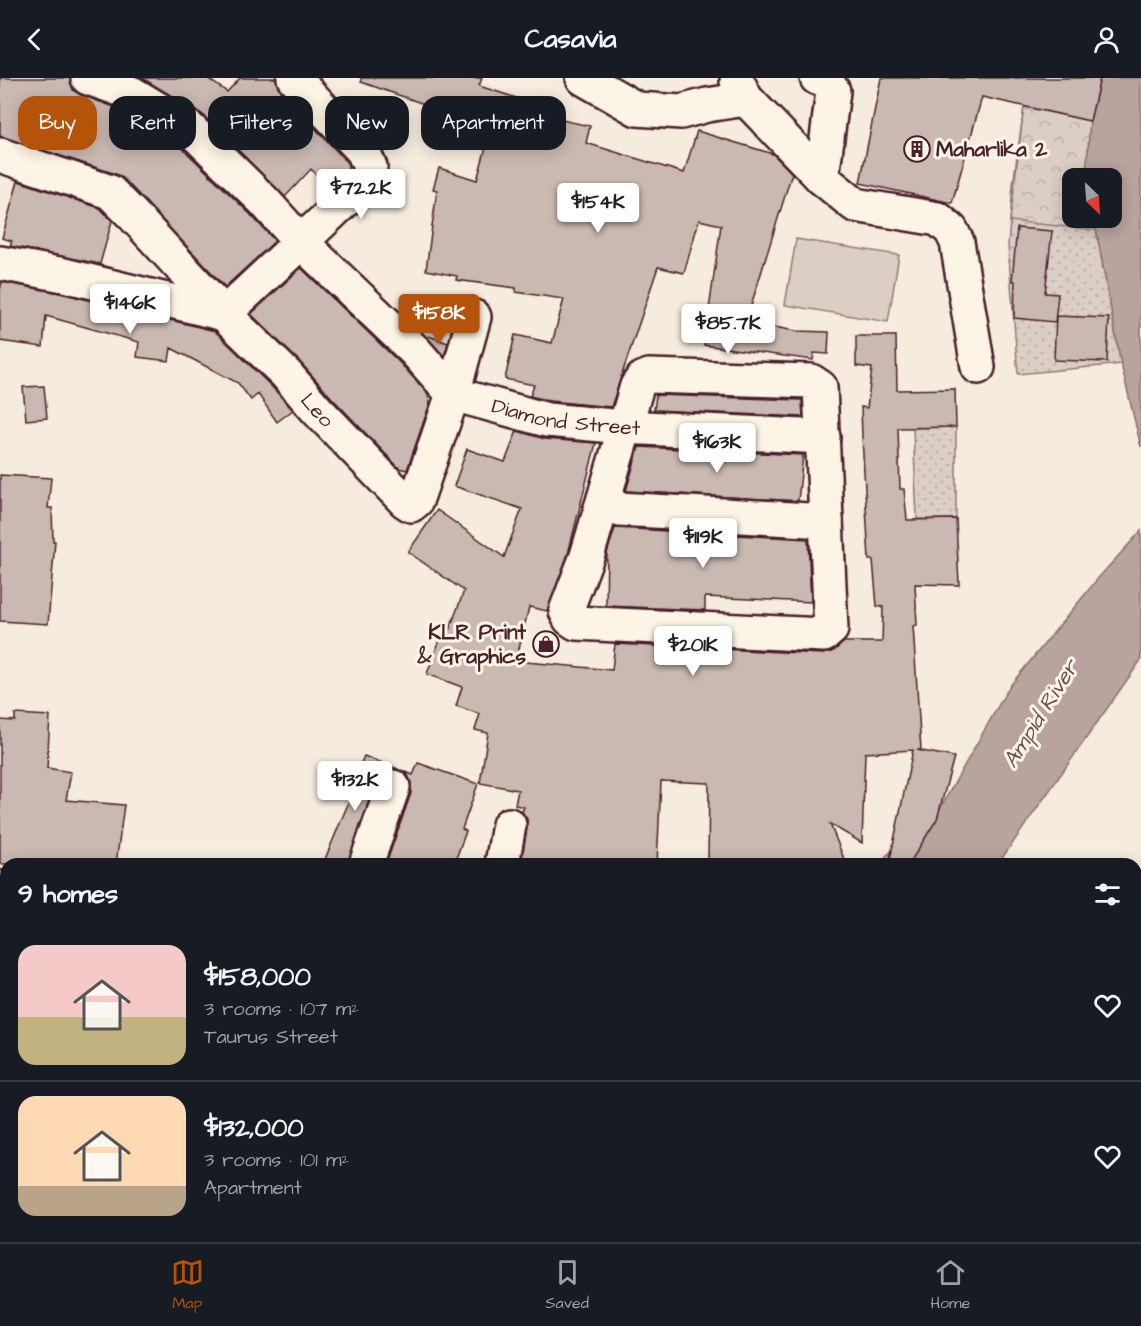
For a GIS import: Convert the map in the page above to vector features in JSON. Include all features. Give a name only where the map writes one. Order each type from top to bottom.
[{"type":"street","points":[[88,78],[131,93],[189,128],[264,201],[300,241],[415,351],[453,394]]},
{"type":"street","points":[[0,263],[64,275],[224,314],[366,181],[370,167],[363,151],[294,78]]},
{"type":"street","points":[[583,78],[637,109],[681,112],[707,105],[741,88],[822,178],[855,205],[938,219],[951,230],[957,242],[978,367]]},
{"type":"street","points":[[817,78],[826,81],[833,91],[822,178]]},
{"type":"street","name":"Leo","points":[[0,155],[110,192],[224,314],[272,360],[405,501],[411,504],[416,501],[453,394]]},
{"type":"street","points":[[453,394],[474,317]]},
{"type":"street","points":[[649,376],[811,381],[820,387],[823,437],[831,629],[829,633],[825,635],[576,623],[570,619],[566,611],[587,556],[624,427],[637,386],[642,379],[649,376]]},
{"type":"street","name":"Diamond Street","points":[[453,394],[547,420],[624,427],[823,437]]},
{"type":"street","points":[[601,508],[826,521]]},
{"type":"street","points":[[368,858],[393,787]]},
{"type":"street","points":[[503,858],[509,825]]},
{"type":"green space","points":[[1024,107],[1090,121],[1088,168],[1062,168],[1062,228],[1096,228],[1121,364],[1018,374],[1008,245],[1013,185]]},
{"type":"green space","points":[[1024,107],[1090,121],[1088,168],[1062,168],[1062,226],[1010,221]]},
{"type":"green space","points":[[796,239],[899,255],[888,322],[785,305]]},
{"type":"green space","points":[[956,427],[956,519],[917,519],[913,428]]},
{"type":"water","points":[[1100,78],[1141,78],[1141,447],[1121,364],[1096,228],[1122,228],[1122,168],[1087,168],[1090,121]]},
{"type":"water","name":"Ampid River","points":[[1141,531],[1141,660],[1002,858],[885,858],[939,810],[1009,687],[1100,576]]},
{"type":"building","points":[[0,78],[70,78],[73,90],[84,96],[18,96],[18,142],[0,136]]},
{"type":"building","points":[[142,78],[207,78],[227,92],[240,78],[276,78],[280,91],[285,96],[208,96],[208,120],[196,110],[196,96],[172,96]]},
{"type":"building","points":[[361,78],[482,78],[479,86],[510,96],[421,96],[421,103],[409,99],[409,96],[401,96],[361,82]]},
{"type":"building","points":[[881,78],[1100,78],[1090,121],[982,97],[952,203],[860,183]]},
{"type":"building","points":[[97,101],[109,105],[109,150],[184,150],[275,241],[225,287],[123,178],[43,150],[97,150]]},
{"type":"building","points":[[566,121],[590,126],[586,143],[684,173],[697,131],[773,154],[792,173],[746,322],[796,331],[829,332],[828,354],[814,353],[813,360],[704,345],[721,225],[699,220],[684,273],[658,267],[611,407],[550,401],[530,396],[534,385],[505,379],[515,335],[552,343],[564,299],[516,292],[516,288],[456,280],[457,276],[426,270],[437,190],[433,189],[439,168],[477,180],[485,150],[566,150]]},
{"type":"building","points":[[313,126],[325,139],[325,150],[336,150],[347,162],[349,171],[330,189],[311,169],[285,197],[238,150],[313,150]]},
{"type":"building","points":[[18,181],[100,208],[112,221],[100,264],[10,246],[12,241],[2,238]]},
{"type":"building","points":[[1017,228],[1052,231],[1045,293],[1058,294],[1055,322],[1014,318],[1015,281],[1012,281]]},
{"type":"building","points":[[301,268],[401,364],[427,393],[430,403],[407,470],[399,468],[299,361],[251,314]]},
{"type":"building","points":[[2,282],[60,293],[215,331],[293,410],[277,422],[258,394],[251,400],[238,383],[171,348],[169,361],[137,357],[139,342],[46,316],[43,347],[0,341]]},
{"type":"building","points":[[1056,316],[1109,318],[1107,362],[1054,360]]},
{"type":"building","points":[[429,336],[448,343],[444,356],[428,338]]},
{"type":"building","points":[[856,336],[896,336],[897,390],[955,389],[956,427],[898,428],[900,489],[904,489],[907,520],[956,519],[959,585],[915,584],[917,625],[913,626],[921,750],[917,750],[954,757],[937,819],[913,858],[890,858],[913,750],[865,753],[862,843],[830,824],[844,858],[708,858],[709,783],[661,781],[657,858],[522,858],[527,819],[522,812],[524,807],[515,805],[518,790],[480,783],[488,733],[475,730],[480,714],[456,706],[462,687],[427,674],[442,634],[447,636],[464,591],[408,552],[437,510],[504,557],[522,509],[454,486],[467,449],[505,462],[517,431],[545,439],[596,443],[568,554],[547,611],[529,607],[516,661],[612,670],[615,644],[823,654],[835,650],[844,642],[882,642],[883,607],[877,606],[873,560],[869,560],[862,436],[861,407],[867,408],[872,368],[856,366]]},
{"type":"building","points":[[44,386],[47,418],[26,420],[23,387]]},
{"type":"building","points":[[656,395],[802,400],[803,417],[654,410]]},
{"type":"building","points":[[639,447],[803,455],[798,501],[626,491]]},
{"type":"building","points":[[0,475],[51,478],[48,508],[52,508],[53,541],[55,541],[48,624],[0,621]]},
{"type":"building","points":[[615,528],[808,539],[811,602],[705,597],[705,610],[606,606],[607,553]]},
{"type":"building","points":[[15,714],[50,716],[47,768],[71,772],[66,800],[124,805],[117,858],[0,858],[0,720],[15,721]]},
{"type":"building","points":[[364,756],[398,769],[381,772],[376,780],[350,858],[326,858],[358,780],[354,779]]},
{"type":"building","points":[[418,763],[478,784],[462,829],[466,831],[456,858],[388,858],[411,793],[408,775],[401,770],[413,775]]},
{"type":"place","name":"Maharlika 2","points":[[917,149]]},
{"type":"place","name":"KLR Print & Graphics","points":[[546,644]]}]
